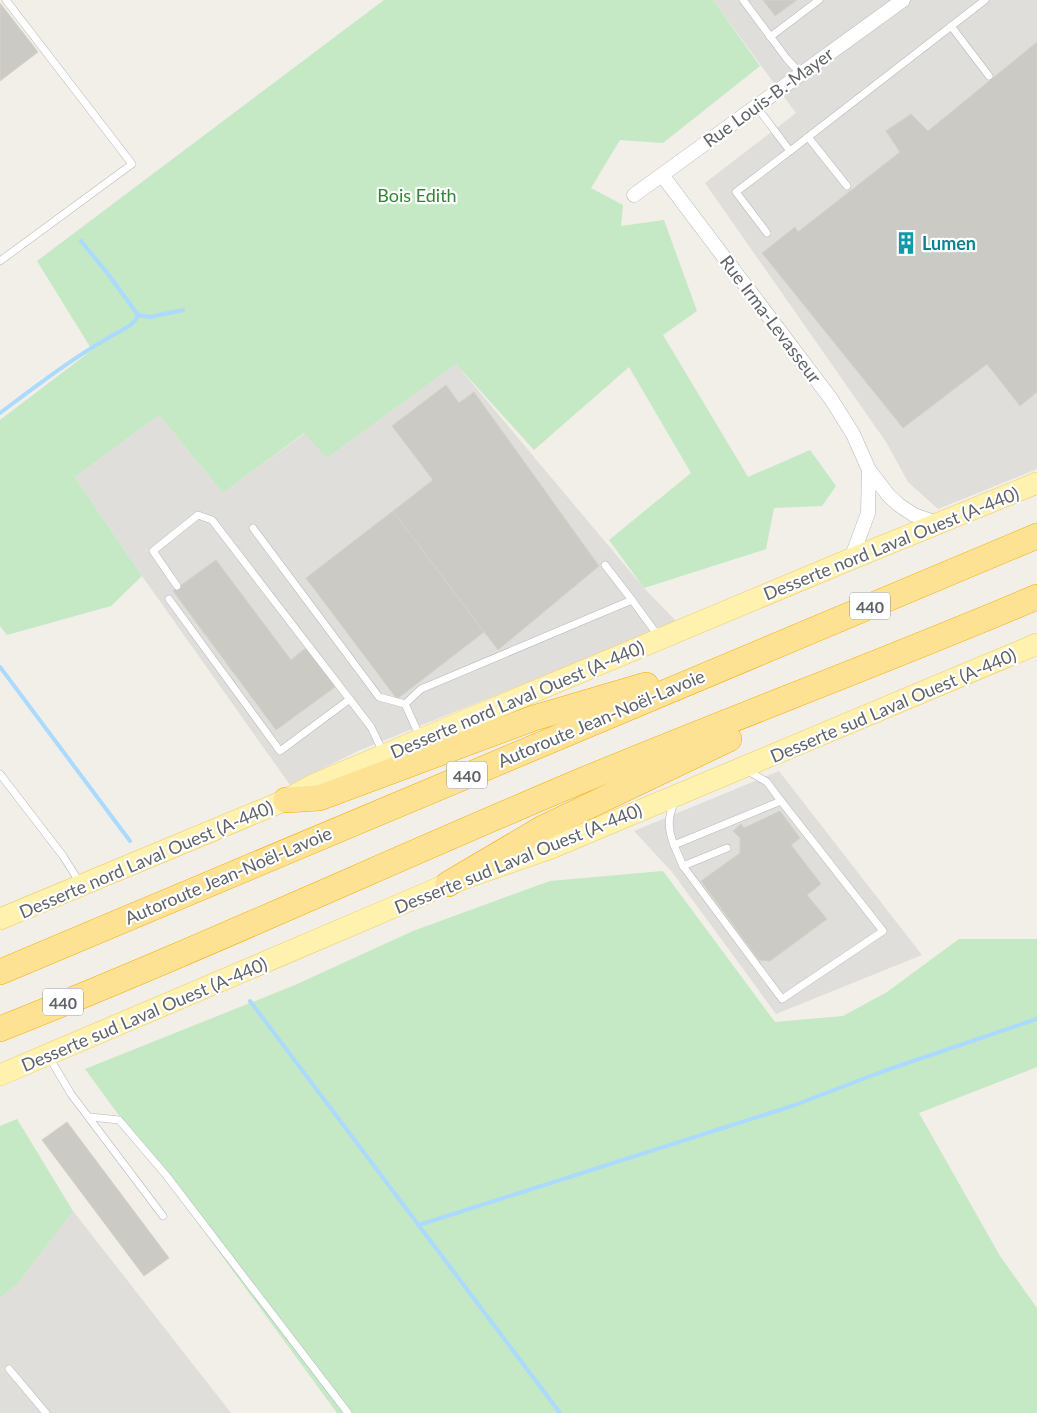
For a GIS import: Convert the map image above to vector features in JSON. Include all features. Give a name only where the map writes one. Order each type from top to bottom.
[{"type":"highway","name":"Autoroute Jean-Noël-Lavoie","points":[[0,972],[1037,536]]},
{"type":"highway","name":"440","points":[[6,1027],[580,782],[1037,598]]},
{"type":"highway","points":[[286,800],[319,798],[534,718],[773,646]]},
{"type":"highway","points":[[448,884],[543,828],[914,649]]},
{"type":"highway","points":[[0,966],[40,954]]},
{"type":"main road","name":"Desserte nord Laval Ouest (A-440)","points":[[0,919],[286,800],[313,785],[421,739],[1037,483]]},
{"type":"main road","name":"Desserte sud Laval Ouest (A-440)","points":[[0,1075],[448,884],[551,848],[1037,644]]},
{"type":"street","name":"Rue Louis-B.-Mayer","points":[[634,195],[903,0]]},
{"type":"street","name":"Rue Irma-Levasseur","points":[[662,175],[832,399],[856,441],[869,470],[899,505],[914,515],[937,523]]},
{"type":"street","name":"Rue Irma-Levasseur","points":[[851,559],[868,513],[869,470]]},
{"type":"lane","points":[[0,261],[132,164],[6,0]]},
{"type":"lane","points":[[742,0],[787,59],[801,74]]},
{"type":"lane","points":[[770,37],[819,0]]},
{"type":"lane","points":[[767,233],[736,192],[985,0]]},
{"type":"lane","points":[[951,26],[989,76]]},
{"type":"lane","points":[[756,106],[790,151]]},
{"type":"lane","points":[[808,137],[847,186]]},
{"type":"lane","points":[[177,586],[153,551],[198,515],[212,520],[371,726],[384,755]]},
{"type":"lane","points":[[253,528],[379,697],[405,704]]},
{"type":"lane","points":[[605,565],[660,639]]},
{"type":"lane","points":[[169,598],[280,751],[350,699]]},
{"type":"lane","points":[[405,704],[421,689],[632,600]]},
{"type":"lane","points":[[405,704],[421,739]]},
{"type":"lane","points":[[678,794],[672,806],[669,830],[683,866],[782,999],[883,932],[771,786],[762,778],[741,768]]},
{"type":"lane","points":[[0,774],[63,856],[81,885]]},
{"type":"lane","points":[[674,845],[781,801]]},
{"type":"lane","points":[[683,866],[727,848]]},
{"type":"lane","points":[[48,1055],[71,1094],[163,1216]]},
{"type":"lane","points":[[90,1117],[119,1120],[166,1176],[348,1413]]},
{"type":"lane","points":[[9,1369],[46,1413]]},
{"type":"shaded area","points":[[713,0],[1037,0],[1037,469],[938,509],[908,482],[886,442],[705,183],[796,113]]},
{"type":"shaded area","points":[[456,364],[644,588],[677,622],[358,751],[290,785],[142,576],[75,477],[159,415],[223,493],[305,433],[327,458]]},
{"type":"shaded area","points":[[779,771],[922,955],[776,1014],[672,872],[634,831]]},
{"type":"shaded area","points":[[73,1211],[231,1413],[0,1413],[0,1298],[18,1283]]},
{"type":"green space","name":"Bois Edith","points":[[384,0],[713,0],[760,66],[663,143],[620,140],[591,188],[623,205],[621,226],[664,220],[697,311],[663,335],[748,477],[810,450],[836,486],[822,506],[774,508],[766,549],[644,588],[609,540],[691,473],[629,367],[534,450],[456,364],[327,458],[304,433],[223,493],[159,415],[75,477],[142,576],[111,606],[7,635],[0,626],[0,420],[92,350],[37,261]]},
{"type":"green space","points":[[663,871],[775,1022],[843,1016],[887,992],[959,939],[1037,939],[1037,1067],[919,1113],[1000,1256],[1037,1308],[1037,1413],[337,1413],[85,1069],[295,985],[413,931],[550,881]]},
{"type":"green space","points":[[17,1119],[73,1211],[18,1283],[0,1298],[0,1126]]},
{"type":"building","points":[[763,0],[797,0],[775,16]]},
{"type":"building","points":[[0,3],[38,52],[0,81]]},
{"type":"building","name":"Lumen","points":[[1037,42],[1037,392],[1020,406],[987,364],[903,428],[762,253],[795,227],[798,232],[900,152],[886,131],[911,114],[928,131]]},
{"type":"building","points":[[446,385],[459,403],[474,392],[599,566],[498,650],[393,511],[433,480],[392,426]]},
{"type":"building","points":[[393,511],[484,632],[397,699],[306,578]]},
{"type":"building","points":[[216,560],[291,660],[307,647],[335,687],[276,730],[173,591]]},
{"type":"building","points":[[780,811],[800,838],[791,845],[821,884],[807,895],[827,919],[770,961],[759,960],[701,881],[740,853],[740,838],[733,831],[741,824],[744,828]]},
{"type":"building","points":[[67,1122],[169,1258],[144,1276],[42,1140]]},
{"type":"waterway","points":[[0,413],[66,365],[125,328],[138,315],[81,241]]},
{"type":"waterway","points":[[138,315],[150,317],[183,310]]},
{"type":"waterway","points":[[0,667],[130,841]]},
{"type":"waterway","points":[[250,1001],[560,1413]]},
{"type":"waterway","points":[[419,1225],[795,1105],[881,1072],[1037,1019]]},
{"type":"place","name":"Lumen","points":[[906,243]]}]
